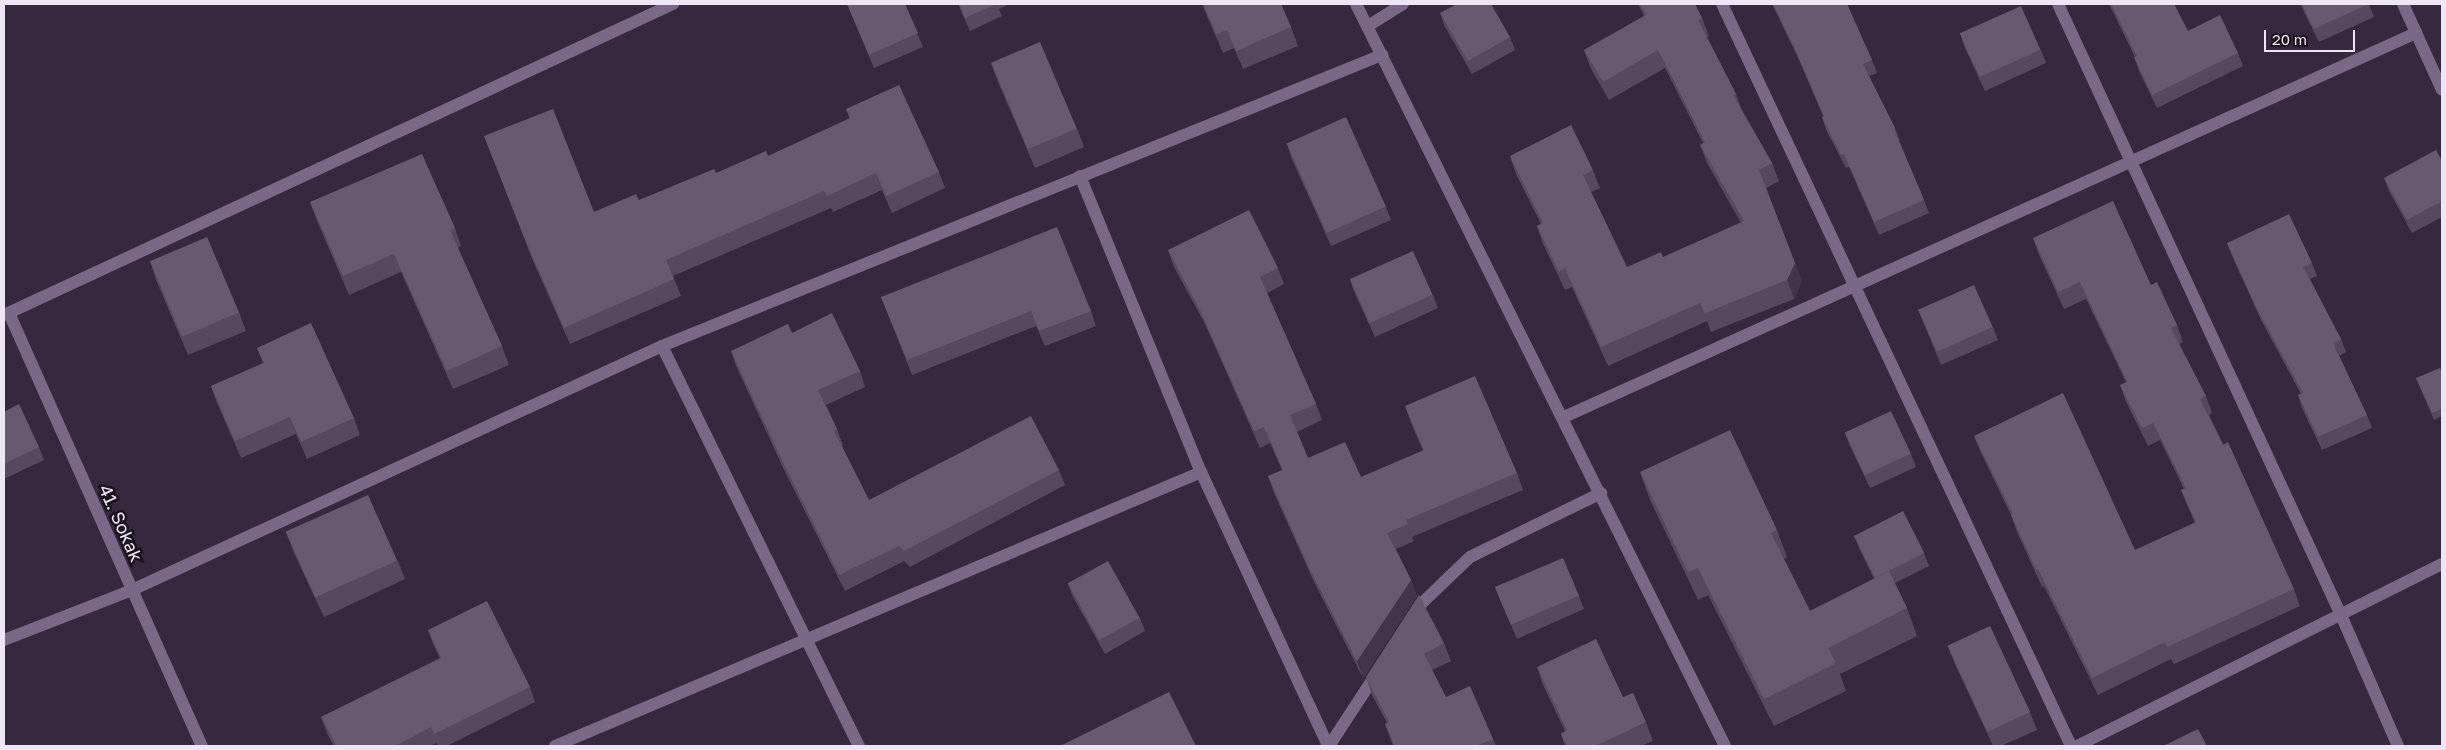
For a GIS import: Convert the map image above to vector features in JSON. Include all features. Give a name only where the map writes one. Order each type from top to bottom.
[{"type":"street","points":[[6,314],[672,4]]},
{"type":"street","points":[[1356,4],[1564,417],[1725,746]]},
{"type":"street","points":[[1368,26],[1403,4]]},
{"type":"street","points":[[1722,4],[2071,746]]},
{"type":"street","points":[[2058,4],[2341,615],[2398,746]]},
{"type":"street","points":[[2403,4],[2442,90]]},
{"type":"street","points":[[1564,417],[2416,33]]},
{"type":"street","points":[[4,640],[132,590],[662,346],[1382,55]]},
{"type":"street","points":[[1080,176],[1201,472],[1328,746]]},
{"type":"street","name":"41. Sokak","points":[[6,314],[202,746]]},
{"type":"street","points":[[662,346],[859,746]]},
{"type":"street","points":[[554,746],[1201,472]]},
{"type":"street","points":[[1405,630],[1421,604],[1470,557],[1601,493]]},
{"type":"street","points":[[2077,746],[2442,564]]},
{"type":"street","points":[[1328,746],[1383,663]]},
{"type":"building","points":[[847,4],[905,4],[918,33],[869,55]]},
{"type":"building","points":[[959,4],[996,4],[965,18]]},
{"type":"building","points":[[1203,4],[1281,4],[1291,27],[1236,51],[1227,30],[1216,34]]},
{"type":"building","points":[[1457,4],[1491,4],[1510,37],[1468,61],[1440,13]]},
{"type":"building","points":[[1640,4],[1695,4],[1702,18],[1698,20],[1736,94],[1733,95],[1772,163],[1759,170],[1795,263],[1787,280],[1705,313],[1700,303],[1601,347],[1565,268],[1559,272],[1537,226],[1543,223],[1510,156],[1571,125],[1593,170],[1583,175],[1627,267],[1661,252],[1663,257],[1744,221],[1700,145],[1705,142],[1658,50],[1603,82],[1584,50],[1646,15]]},
{"type":"building","points":[[1773,4],[1847,4],[1872,60],[1863,64],[1895,128],[1924,200],[1874,222],[1844,154],[1841,155],[1822,117],[1824,116]]},
{"type":"building","points":[[2111,4],[2174,4],[2188,31],[2220,15],[2238,53],[2152,95],[2134,57],[2137,56]]},
{"type":"building","points":[[2302,4],[2369,4],[2314,29]]},
{"type":"building","points":[[2021,6],[2041,50],[1979,77],[1960,33]]},
{"type":"building","points":[[1040,42],[1077,129],[1028,149],[991,63]]},
{"type":"building","points":[[899,85],[939,172],[886,196],[876,173],[827,196],[824,191],[666,260],[674,279],[564,328],[527,244],[484,136],[553,109],[594,212],[636,194],[639,200],[714,169],[716,173],[766,151],[768,156],[850,118],[846,109]]},
{"type":"building","points":[[1346,117],[1386,207],[1326,233],[1287,143]]},
{"type":"building","points":[[2436,150],[2442,161],[2442,201],[2407,220],[2384,178]]},
{"type":"building","points":[[422,154],[455,228],[450,230],[502,346],[447,371],[394,254],[343,276],[310,202]]},
{"type":"building","points":[[2113,201],[2151,285],[2157,282],[2177,325],[2171,328],[2206,396],[2200,399],[2223,445],[2228,442],[2294,589],[2167,647],[2165,642],[2092,678],[2038,569],[2036,569],[2011,515],[2013,514],[1974,436],[2063,393],[2135,550],[2196,522],[2181,490],[2186,488],[2153,423],[2142,428],[2120,385],[2127,382],[2080,282],[2058,292],[2033,238]]},
{"type":"building","points":[[1249,210],[1278,268],[1260,277],[1316,404],[1290,415],[1308,458],[1345,442],[1361,477],[1424,450],[1405,406],[1475,376],[1517,473],[1406,520],[1408,524],[1387,533],[1411,580],[1357,661],[1309,568],[1268,476],[1283,470],[1264,427],[1254,431],[1199,308],[1168,250]]},
{"type":"building","points":[[2289,214],[2312,263],[2303,267],[2341,339],[2333,343],[2367,415],[2318,437],[2298,395],[2303,393],[2256,307],[2227,243]]},
{"type":"building","points":[[1057,227],[1091,311],[1039,331],[1031,311],[907,360],[881,297]]},
{"type":"building","points":[[207,237],[239,312],[182,337],[150,261]]},
{"type":"building","points":[[1413,251],[1433,295],[1369,323],[1350,279]]},
{"type":"building","points":[[1974,285],[1993,327],[1937,352],[1918,310]]},
{"type":"building","points":[[832,313],[860,371],[818,390],[837,429],[834,431],[869,500],[1031,416],[1059,470],[904,551],[899,546],[839,575],[731,351],[788,324],[792,333]]},
{"type":"building","points":[[311,323],[354,418],[301,442],[290,417],[235,441],[211,386],[264,363],[257,348]]},
{"type":"building","points":[[2440,368],[2442,373],[2442,409],[2432,413],[2416,378]]},
{"type":"building","points":[[19,404],[39,447],[4,464],[4,412]]},
{"type":"building","points":[[1891,411],[1911,454],[1865,475],[1845,433]]},
{"type":"building","points":[[1730,430],[1777,530],[1771,533],[1810,611],[1889,571],[1907,608],[1828,648],[1836,663],[1764,699],[1698,568],[1688,572],[1640,472]]},
{"type":"building","points":[[368,495],[397,561],[315,597],[286,532]]},
{"type":"building","points":[[1903,511],[1924,553],[1875,578],[1854,536]]},
{"type":"building","points":[[1563,558],[1579,596],[1511,625],[1495,587]]},
{"type":"building","points":[[1108,561],[1140,618],[1099,640],[1068,583]]},
{"type":"building","points":[[1419,595],[1444,643],[1424,654],[1446,697],[1470,686],[1493,739],[1476,746],[1395,746],[1385,724],[1389,722],[1366,677]]},
{"type":"building","points":[[487,601],[530,687],[434,734],[431,727],[395,746],[337,746],[321,717],[441,658],[428,630]]},
{"type":"building","points":[[1990,626],[2030,712],[1988,732],[1947,646]]},
{"type":"building","points":[[1596,639],[1623,697],[1633,693],[1646,722],[1595,746],[1567,746],[1561,734],[1567,730],[1537,667]]},
{"type":"building","points":[[1169,692],[1196,746],[1060,746]]},
{"type":"building","points":[[2198,729],[2207,746],[2163,746]]}]
